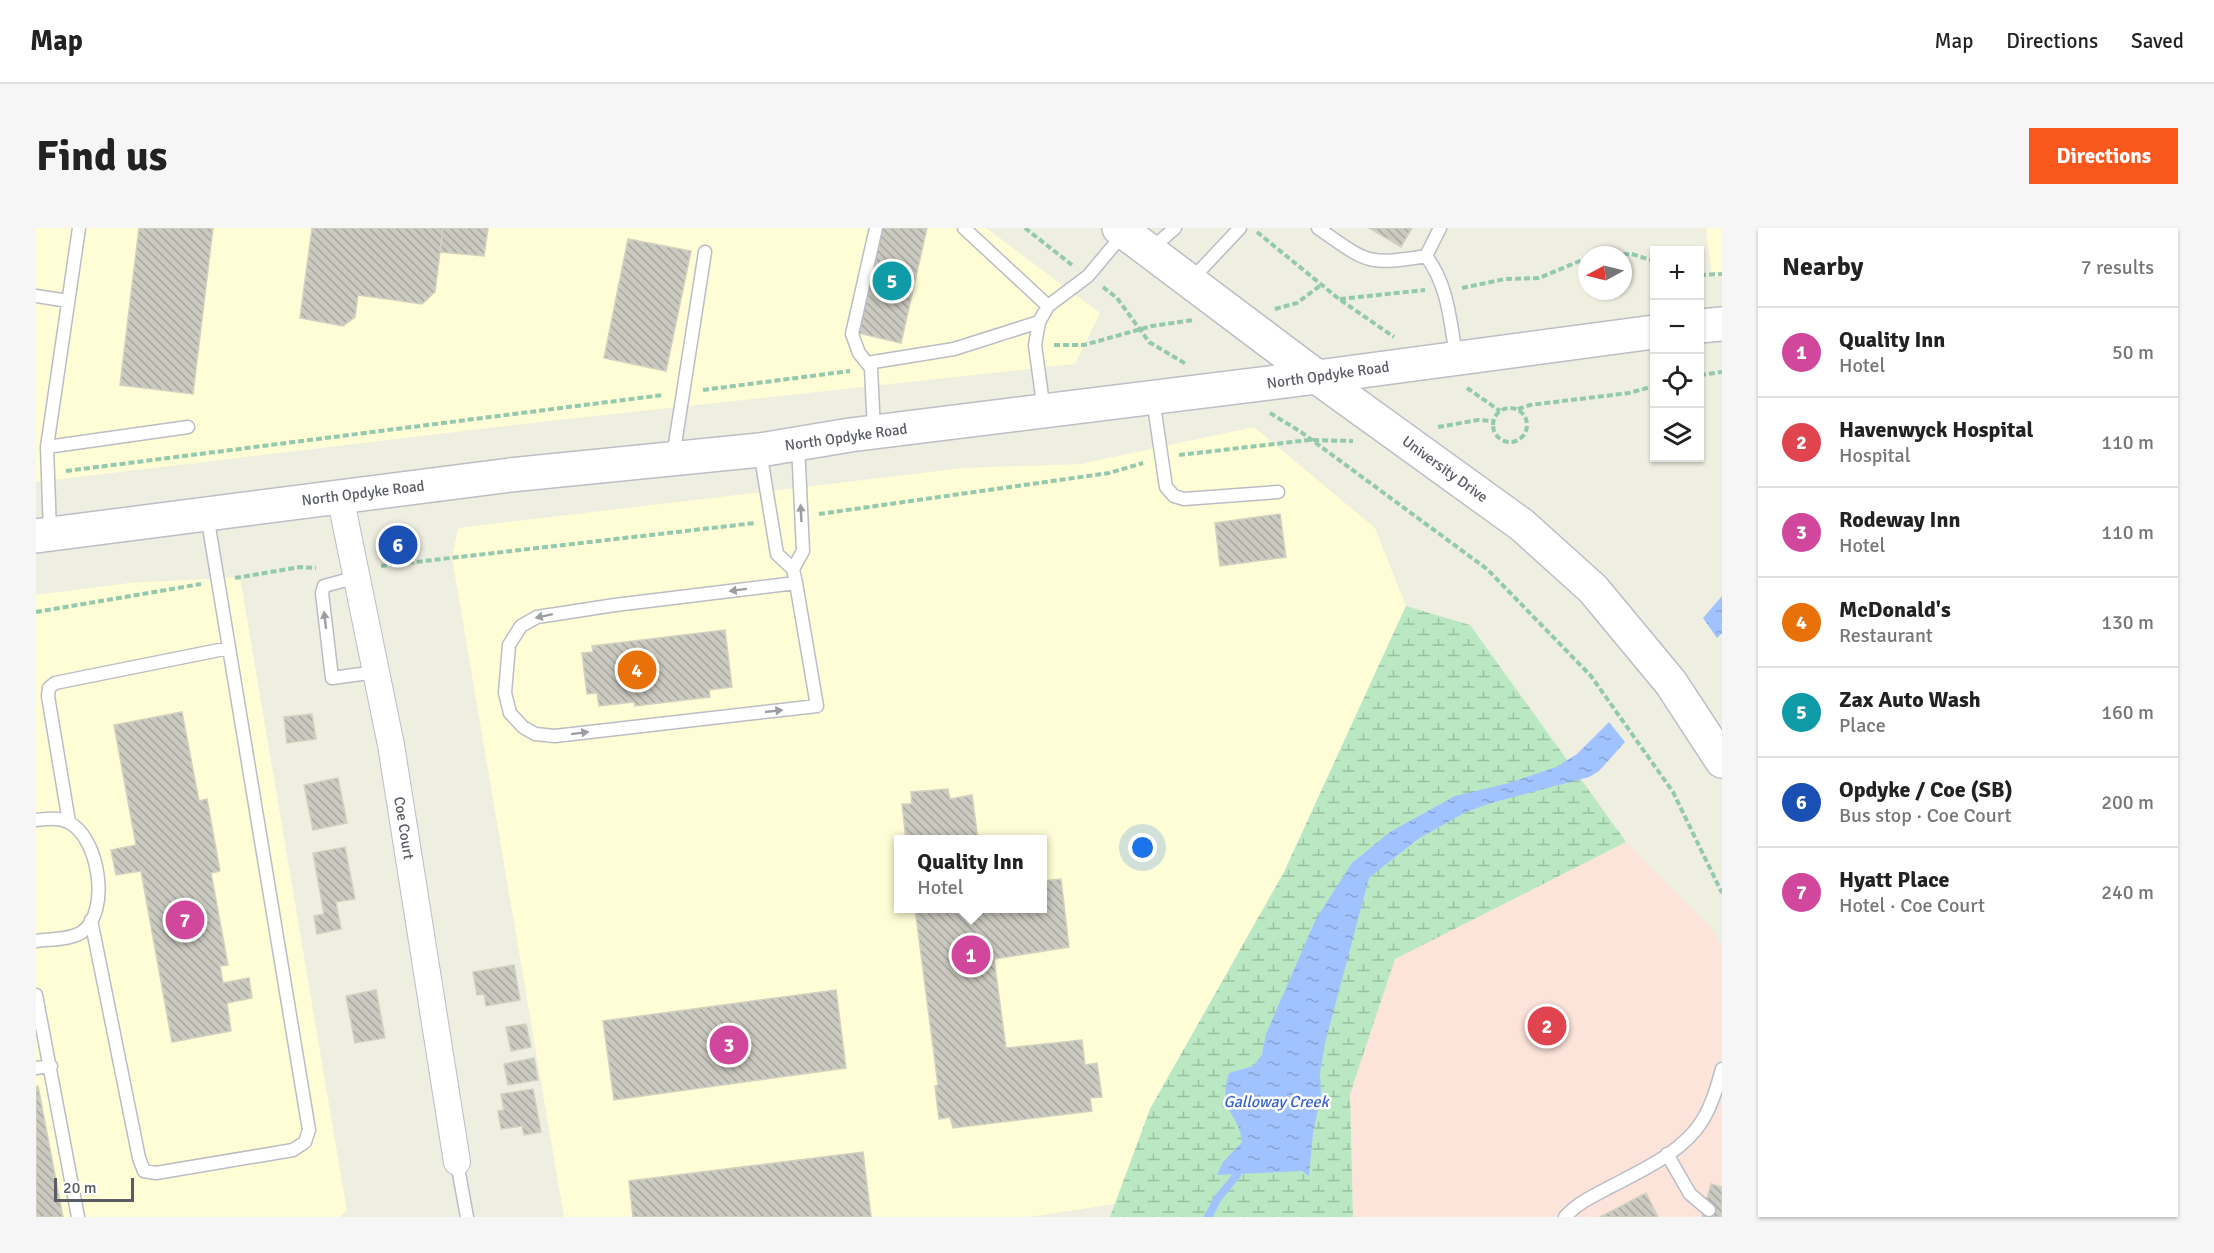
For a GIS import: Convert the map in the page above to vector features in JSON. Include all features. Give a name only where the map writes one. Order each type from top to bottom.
[{"type":"main road","name":"University Drive","points":[[1130,237],[1317,377],[1522,525],[1593,589],[1671,683],[1722,761]]},
{"type":"main road","points":[[1704,326],[1722,324]]},
{"type":"main road","name":"North Opdyke Road","points":[[43,536],[340,496],[760,450],[874,432],[1650,333]]},
{"type":"street","name":"Coe Court","points":[[340,496],[391,745],[457,1161]]},
{"type":"lane","points":[[43,536],[48,473],[47,447],[79,228]]},
{"type":"lane","points":[[874,432],[869,365],[859,353],[852,334],[876,228]]},
{"type":"lane","points":[[964,228],[1048,306]]},
{"type":"lane","points":[[1044,411],[1035,345],[1039,322],[1048,306],[1088,276],[1130,237],[1174,228]]},
{"type":"lane","points":[[1189,282],[1240,228]]},
{"type":"lane","points":[[1318,228],[1364,259],[1388,262],[1426,256]]},
{"type":"lane","points":[[1426,256],[1440,228]]},
{"type":"lane","points":[[673,458],[705,252]]},
{"type":"lane","points":[[1426,256],[1438,271],[1444,289],[1456,357]]},
{"type":"lane","points":[[36,296],[69,301]]},
{"type":"lane","points":[[869,365],[954,349],[1039,322]]},
{"type":"lane","points":[[1153,397],[1166,487],[1174,496],[1184,499],[1278,492]]},
{"type":"lane","points":[[47,447],[188,427]]},
{"type":"lane","points":[[793,569],[803,551],[798,443]]},
{"type":"lane","points":[[760,450],[777,554],[793,569],[796,584],[817,706],[555,736],[535,734],[523,727],[510,713],[506,693],[509,645],[521,626],[537,617],[615,605],[796,584]]},
{"type":"lane","points":[[91,920],[139,1158],[144,1171],[156,1173],[293,1150],[305,1142],[309,1130],[207,514]]},
{"type":"lane","points":[[356,573],[324,586],[322,594],[332,678],[376,672]]},
{"type":"lane","points":[[69,822],[48,696],[49,688],[55,683],[229,648]]},
{"type":"lane","points":[[36,820],[59,819],[69,822],[86,836],[91,849],[99,901],[83,932],[73,936],[36,941]]},
{"type":"lane","points":[[36,995],[78,1217]]},
{"type":"lane","points":[[36,1068],[51,1066]]},
{"type":"lane","points":[[1565,1217],[1576,1205],[1667,1154],[1682,1143],[1702,1122],[1714,1097],[1722,1069]]},
{"type":"lane","points":[[1667,1154],[1690,1194],[1709,1210]]},
{"type":"lane","points":[[457,1161],[467,1217]]},
{"type":"path","points":[[1025,228],[1075,266]]},
{"type":"path","points":[[1259,234],[1362,315]]},
{"type":"path","points":[[1632,254],[1650,260]]},
{"type":"path","points":[[1463,288],[1505,279],[1539,278],[1578,262]]},
{"type":"path","points":[[1704,275],[1722,274]]},
{"type":"path","points":[[1286,307],[1306,297],[1322,285]]},
{"type":"path","points":[[1102,286],[1117,297],[1149,342]]},
{"type":"path","points":[[1339,299],[1426,290]]},
{"type":"path","points":[[1035,345],[1084,345],[1152,326]]},
{"type":"path","points":[[48,473],[683,392],[869,365]]},
{"type":"path","points":[[1704,374],[1722,372]]},
{"type":"path","points":[[1518,409],[1526,418],[1527,424],[1523,436],[1518,440],[1506,442],[1500,439],[1493,428],[1493,422],[1500,411],[1505,408],[1518,409],[1530,405],[1629,393],[1650,387]]},
{"type":"path","points":[[1486,401],[1500,411]]},
{"type":"path","points":[[1478,420],[1493,422]]},
{"type":"path","points":[[1301,432],[1487,569],[1591,676],[1673,792],[1722,893]]},
{"type":"path","points":[[802,517],[1109,473],[1161,457],[1309,440],[1344,442]]},
{"type":"path","points":[[36,612],[300,567],[356,573],[771,521]]},
{"type":"shaded area","points":[[36,228],[986,228],[1100,313],[1075,364],[540,422],[36,482]]},
{"type":"shaded area","points":[[1706,228],[1722,228],[1722,276],[1712,277]]},
{"type":"shaded area","points":[[1254,427],[1375,528],[1406,606],[1284,872],[1150,1109],[1115,1204],[1029,1217],[564,1217],[452,558],[458,528],[963,468],[1080,464]]},
{"type":"shaded area","points":[[240,577],[347,1211],[340,1217],[36,1217],[36,595],[129,583]]},
{"type":"shaded area","points":[[1626,842],[1713,931],[1722,949],[1722,1217],[1353,1217],[1350,1094],[1395,959]]},
{"type":"green space","points":[[1406,606],[1470,625],[1626,842],[1395,959],[1350,1094],[1353,1217],[1110,1217],[1150,1109],[1284,872]]},
{"type":"water","points":[[1722,596],[1722,633],[1717,638],[1703,618]]},
{"type":"water","name":"Galloway Creek","points":[[1609,722],[1625,742],[1599,771],[1589,777],[1491,803],[1466,812],[1418,839],[1369,878],[1325,1043],[1320,1073],[1321,1095],[1313,1133],[1309,1176],[1302,1171],[1217,1175],[1223,1162],[1242,1142],[1240,1131],[1225,1096],[1229,1073],[1253,1066],[1262,1055],[1266,1034],[1316,919],[1352,863],[1390,832],[1455,796],[1509,783],[1556,767],[1577,754]]},
{"type":"building","points":[[139,228],[213,228],[193,394],[120,385]]},
{"type":"building","points":[[312,228],[443,228],[435,292],[422,304],[358,295],[355,317],[343,326],[300,318]]},
{"type":"building","points":[[443,228],[488,228],[484,256],[440,252]]},
{"type":"building","points":[[881,228],[927,228],[901,343],[858,333]]},
{"type":"building","points":[[1369,228],[1412,228],[1401,247]]},
{"type":"building","points":[[628,239],[691,251],[666,371],[604,358]]},
{"type":"building","points":[[1280,514],[1286,557],[1220,566],[1215,523]]},
{"type":"building","points":[[725,630],[732,687],[709,690],[710,697],[635,706],[634,702],[599,706],[597,693],[587,694],[582,653],[593,652],[592,646]]},
{"type":"building","points":[[182,712],[199,801],[207,799],[220,871],[211,873],[228,965],[220,966],[223,983],[249,978],[252,998],[227,1003],[231,1031],[172,1042],[141,871],[116,875],[111,850],[136,845],[114,725]]},
{"type":"building","points":[[312,714],[316,739],[287,743],[284,717]]},
{"type":"building","points":[[338,778],[347,823],[313,830],[304,785]]},
{"type":"building","points":[[948,789],[950,799],[972,795],[977,835],[905,835],[902,804],[912,804],[911,792]]},
{"type":"building","points":[[345,847],[355,899],[336,902],[341,929],[317,934],[314,916],[324,914],[313,853]]},
{"type":"building","points":[[1061,879],[1069,947],[994,959],[1006,1048],[1082,1040],[1085,1065],[1097,1063],[1102,1097],[1090,1098],[1092,1111],[953,1128],[950,1117],[939,1119],[935,1086],[938,1085],[916,913],[1047,913],[1047,881]]},
{"type":"building","points":[[514,965],[520,1000],[486,1006],[484,994],[477,995],[473,972]]},
{"type":"building","points":[[376,990],[385,1038],[355,1043],[346,996]]},
{"type":"building","points":[[836,990],[846,1068],[614,1100],[603,1021]]},
{"type":"building","points":[[526,1024],[531,1047],[511,1051],[506,1027]]},
{"type":"building","points":[[534,1058],[538,1080],[508,1085],[504,1064]]},
{"type":"building","points":[[38,1086],[63,1217],[36,1217],[36,1087]]},
{"type":"building","points":[[533,1089],[541,1132],[524,1135],[522,1126],[501,1129],[498,1111],[504,1110],[501,1094]]},
{"type":"building","points":[[863,1152],[871,1217],[633,1217],[629,1181]]},
{"type":"building","points":[[1711,1184],[1722,1187],[1722,1217],[1702,1217]]},
{"type":"building","points":[[1646,1193],[1658,1217],[1600,1217]]},
{"type":"waterway","name":"Galloway Creek","points":[[1208,1217],[1218,1198],[1237,1175]]},
{"type":"place","name":"Zax Auto Wash","points":[[892,281]]},
{"type":"place","name":"Opdyke / Coe (SB)","points":[[398,545]]},
{"type":"place","name":"McDonald's","points":[[637,670]]},
{"type":"place","name":"Hyatt Place","points":[[185,920]]},
{"type":"place","name":"Quality Inn","points":[[971,955]]},
{"type":"place","name":"Havenwyck Hospital","points":[[1547,1026]]},
{"type":"place","name":"Rodeway Inn","points":[[729,1045]]}]
